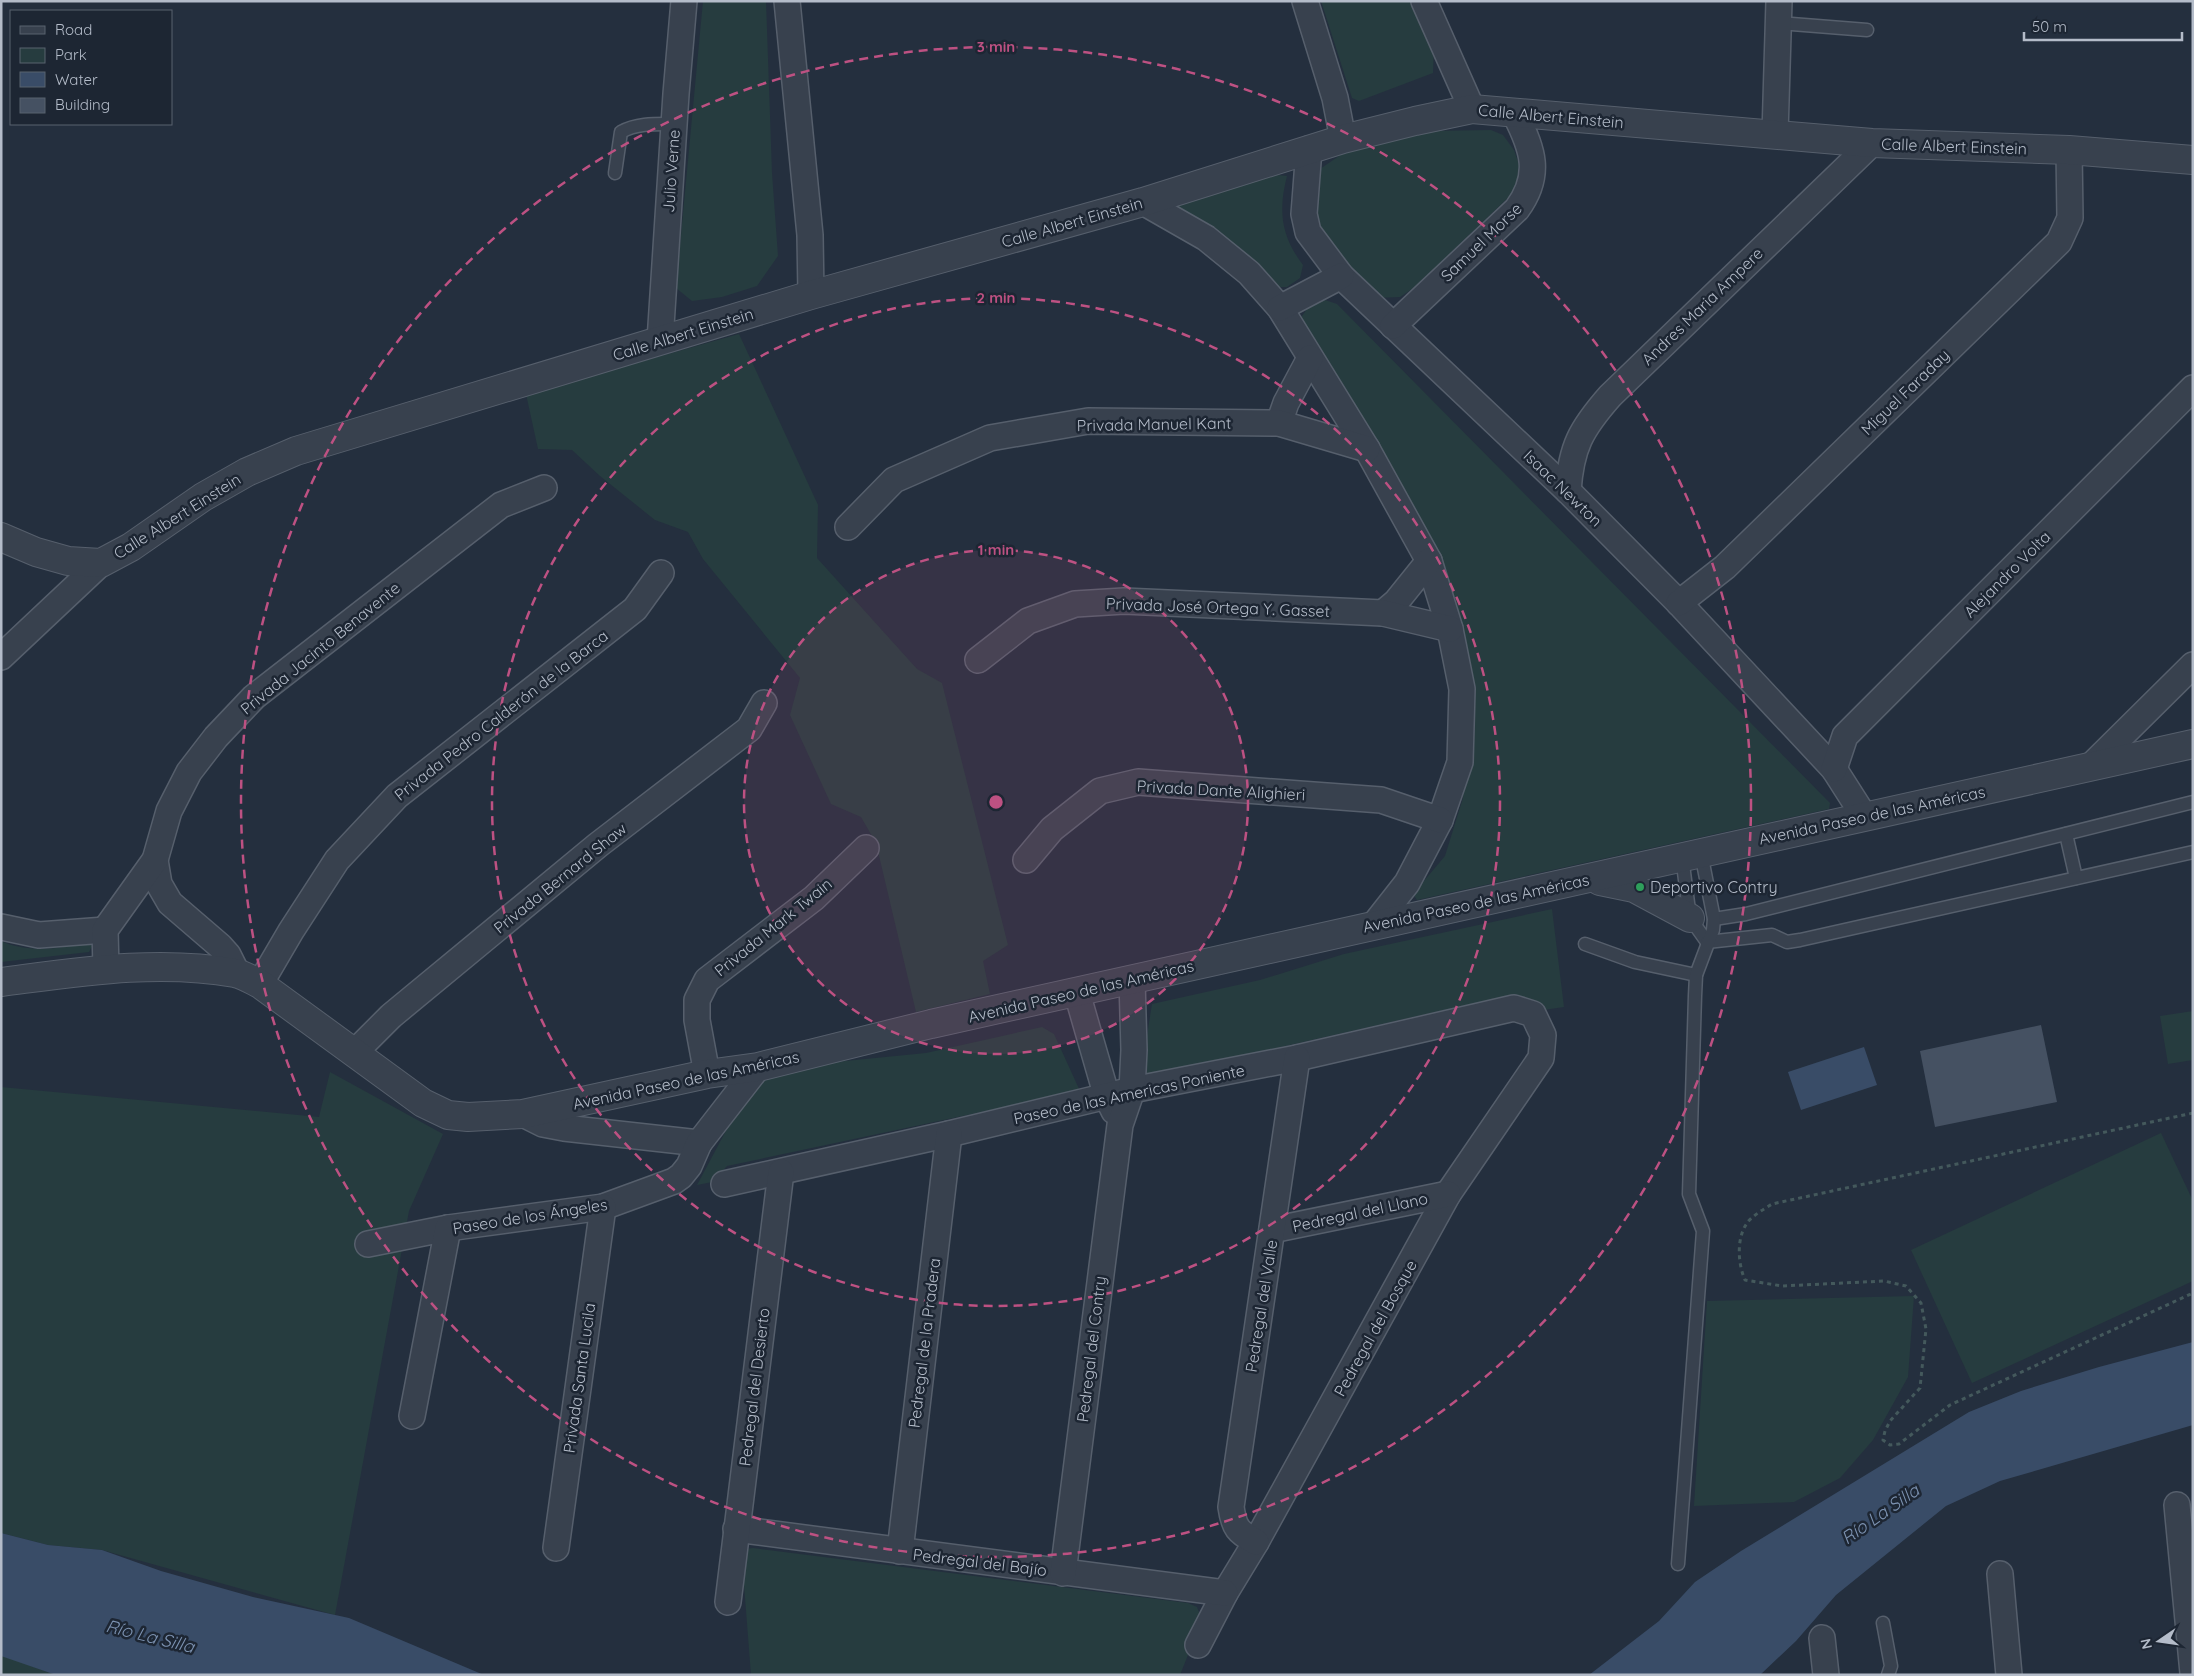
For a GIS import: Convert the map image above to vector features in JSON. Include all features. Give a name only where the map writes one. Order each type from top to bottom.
[{"type":"street","name":"Julio Verne","points":[[660,340],[684,1]]},
{"type":"street","points":[[787,1],[810,234],[811,294]]},
{"type":"street","points":[[1305,1],[1335,98],[1343,139]]},
{"type":"street","points":[[1424,1],[1472,109]]},
{"type":"street","points":[[1775,134],[1779,12]]},
{"type":"street","name":"Calle Albert Einstein","points":[[1,537],[36,552],[68,561],[101,563],[131,547],[203,497],[240,476],[296,451],[811,294],[1143,202],[1343,139],[1415,120],[1472,109],[1872,143],[2069,150],[2193,160]]},
{"type":"street","name":"Samuel Morse","points":[[1393,326],[1497,229],[1517,209],[1526,196],[1532,181],[1533,167],[1524,132],[1515,114]]},
{"type":"street","name":"Andres Maria Ampere","points":[[1568,491],[1570,466],[1578,438],[1591,418],[1610,396],[1872,143]]},
{"type":"street","name":"Isaac Newton","points":[[1309,149],[1304,214],[1308,232],[1341,276],[1568,491],[1679,603],[1834,769],[1864,816]]},
{"type":"street","name":"Miguel Faraday","points":[[1679,603],[1725,567],[2059,242],[2070,218],[2069,150]]},
{"type":"street","points":[[1143,202],[1206,238],[1249,273],[1280,308],[1367,449],[1429,561],[1450,629],[1462,689],[1460,762],[1440,820],[1407,883],[1374,925]]},
{"type":"street","points":[[1280,308],[1341,276]]},
{"type":"street","points":[[1279,423],[1286,403],[1310,358]]},
{"type":"street","name":"Alejandro Volta","points":[[1834,769],[1845,736],[2193,388]]},
{"type":"street","name":"Privada Manuel Kant","points":[[848,527],[894,480],[990,438],[1088,422],[1279,423],[1367,449]]},
{"type":"street","name":"Privada Jacinto Benavente","points":[[105,930],[155,860],[169,811],[189,772],[216,737],[254,697],[501,505],[544,488]]},
{"type":"street","points":[[1383,613],[1396,602],[1429,561]]},
{"type":"street","points":[[1,657],[101,563]]},
{"type":"street","name":"Privada Pedro Calderón de la Barca","points":[[249,979],[291,930],[338,860],[397,796],[635,609],[661,573]]},
{"type":"street","name":"Privada José Ortega Y. Gasset","points":[[978,660],[1028,621],[1075,604],[1124,601],[1383,613],[1450,629]]},
{"type":"street","points":[[2090,767],[2193,665]]},
{"type":"street","name":"Privada Bernard Shaw","points":[[354,1053],[391,1016],[598,845],[749,729],[764,703]]},
{"type":"street","name":"Avenida Paseo de las Américas","points":[[1,982],[106,969],[166,966],[249,979],[423,1103],[448,1115],[484,1117],[523,1114],[707,1074],[758,1067],[931,1024],[1077,993],[1374,925],[1588,880],[1864,816],[2193,744]]},
{"type":"street","name":"Privada Dante Alighieri","points":[[1026,860],[1052,830],[1100,791],[1138,782],[1381,800],[1440,820]]},
{"type":"street","name":"Privada Mark Twain","points":[[707,1074],[697,1020],[697,1000],[707,980],[814,898],[866,848]]},
{"type":"street","name":"Privada Jacinto Benavente","points":[[155,860],[159,884],[170,903],[220,946],[249,979]]},
{"type":"street","points":[[1588,880],[1634,888],[1702,919]]},
{"type":"street","points":[[1,927],[39,935],[105,930],[106,969]]},
{"type":"street","name":"Pedregal del Contry","points":[[1063,1573],[1120,1124],[1132,1090],[1134,1050],[1132,980]]},
{"type":"street","points":[[1077,993],[1107,1097],[1120,1124]]},
{"type":"street","name":"Paseo de las Americas Poniente","points":[[724,1184],[949,1134],[1132,1090],[1297,1058],[1514,1008],[1533,1014]]},
{"type":"street","name":"Pedregal del Bosque","points":[[1198,1645],[1225,1593],[1256,1542],[1448,1194],[1541,1058],[1543,1035],[1533,1014]]},
{"type":"street","name":"Pedregal del Valle","points":[[1256,1542],[1240,1534],[1231,1507],[1297,1058]]},
{"type":"street","name":"Paseo de los Ángeles","points":[[368,1244],[448,1228],[603,1207],[674,1182],[689,1166],[699,1143],[758,1067]]},
{"type":"street","points":[[523,1114],[543,1124],[564,1128],[699,1143]]},
{"type":"street","name":"Pedregal de la Pradera","points":[[900,1551],[949,1134]]},
{"type":"street","name":"Pedregal del Desierto","points":[[728,1602],[781,1172]]},
{"type":"street","name":"Pedregal del Llano","points":[[1272,1230],[1448,1194]]},
{"type":"street","name":"Privada Santa Lucila","points":[[556,1548],[603,1207]]},
{"type":"street","points":[[412,1416],[448,1228]]},
{"type":"street","points":[[2177,1505],[2193,1673]]},
{"type":"street","name":"Pedregal del Bajío","points":[[736,1528],[1063,1573],[1225,1593]]},
{"type":"street","points":[[2000,1574],[2009,1675]]},
{"type":"street","points":[[1822,1638],[1826,1675]]},
{"type":"lane","points":[[1779,12],[1867,30]]},
{"type":"lane","points":[[615,173],[621,132],[629,128],[652,124],[674,124]]},
{"type":"lane","points":[[1702,919],[1746,914],[2193,802]]},
{"type":"lane","points":[[2066,834],[2076,878]]},
{"type":"lane","points":[[1707,942],[1772,935],[1788,942],[1800,940],[2193,852]]},
{"type":"lane","points":[[1692,855],[1707,942]]},
{"type":"lane","points":[[1678,1564],[1703,1231],[1689,1194],[1696,975],[1713,930],[1702,919],[1692,855]]},
{"type":"lane","points":[[1585,944],[1635,962],[1696,975]]},
{"type":"lane","points":[[1882,1623],[1891,1666],[1888,1675]]},
{"type":"path","points":[[2193,1114],[1772,1204],[1747,1223],[1739,1244],[1740,1269],[1745,1280],[1782,1286],[1884,1281],[1906,1286],[1921,1303],[1926,1329],[1920,1388],[1890,1421],[1883,1440],[1890,1445],[1899,1444],[1950,1405],[2193,1293]]},
{"type":"green space","points":[[703,1],[766,1],[772,173],[778,256],[757,286],[722,297],[692,301],[676,288]]},
{"type":"green space","points":[[1321,1],[1414,1],[1434,44],[1433,73],[1359,101],[1352,98]]},
{"type":"green space","points":[[1491,130],[1503,135],[1514,150],[1521,170],[1516,190],[1415,287],[1400,297],[1375,298],[1310,228],[1320,169],[1345,152],[1432,131]]},
{"type":"green space","points":[[1277,175],[1287,176],[1282,212],[1283,223],[1290,244],[1303,265],[1300,278],[1287,287],[1276,287],[1244,252],[1211,228],[1173,212],[1176,204]]},
{"type":"green space","points":[[1325,300],[1337,304],[1830,803],[1829,809],[1417,900],[1413,894],[1445,856],[1463,798],[1466,737],[1447,602],[1302,332],[1302,316],[1310,305]]},
{"type":"green space","points":[[739,334],[818,505],[817,558],[917,669],[942,683],[1008,945],[983,961],[990,994],[916,1012],[876,843],[861,817],[831,804],[790,715],[800,678],[703,559],[688,532],[655,520],[600,476],[572,450],[538,449],[526,394]]},
{"type":"green space","points":[[1552,909],[1564,1007],[1537,1011],[1519,999],[1502,997],[1140,1079],[1152,1004],[1260,980],[1344,954]]},
{"type":"green space","points":[[86,940],[92,946],[89,952],[1,962],[1,941],[10,945],[44,949],[77,944]]},
{"type":"green space","points":[[2193,1011],[2193,1060],[2168,1064],[2160,1016]]},
{"type":"green space","points":[[1042,1027],[1054,1034],[1080,1091],[727,1166],[712,1182],[697,1185],[751,1084],[825,1063],[926,1053]]},
{"type":"green space","points":[[330,1072],[443,1134],[409,1211],[335,1615],[102,1550],[48,1545],[1,1533],[1,1087],[319,1117]]},
{"type":"green space","points":[[2161,1133],[2193,1201],[2193,1281],[1972,1383],[1911,1250]]},
{"type":"green space","points":[[1914,1296],[1908,1377],[1873,1440],[1840,1478],[1794,1502],[1694,1506],[1707,1301]]},
{"type":"green space","points":[[753,1548],[1188,1603],[1197,1607],[1202,1620],[1180,1675],[751,1675],[742,1559],[746,1549]]},
{"type":"green space","points":[[1,1656],[4,1656],[56,1675],[1,1675]]},
{"type":"water","points":[[1864,1047],[1877,1085],[1801,1110],[1788,1072]]},
{"type":"water","name":"Río La Silla","points":[[2193,1342],[2193,1425],[2000,1481],[1946,1506],[1836,1595],[1796,1641],[1760,1675],[1589,1675],[1659,1621],[1695,1582],[1741,1551],[1969,1412],[2021,1391],[2099,1367]]},
{"type":"water","name":"Río La Silla","points":[[1,1533],[48,1545],[102,1550],[161,1571],[253,1597],[349,1618],[484,1675],[56,1675],[1,1656]]},
{"type":"building","points":[[2041,1025],[2057,1102],[1935,1127],[1920,1051]]},
{"type":"place","name":"Deportivo Contry","points":[[1640,887]]}]
